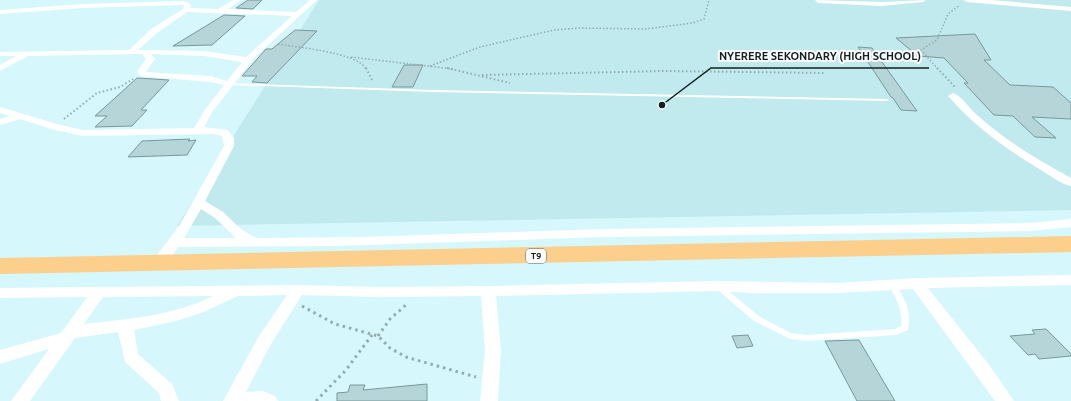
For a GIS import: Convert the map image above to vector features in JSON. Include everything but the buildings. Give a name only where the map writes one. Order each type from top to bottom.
[{"type":"highway","name":"T9","points":[[0,266],[157,264],[1071,244]]},
{"type":"street","points":[[31,10],[59,0]]},
{"type":"street","points":[[176,0],[185,6]]},
{"type":"street","points":[[220,11],[238,0]]},
{"type":"street","points":[[198,131],[209,110],[247,60],[264,42],[314,0]]},
{"type":"street","points":[[818,1],[887,4],[923,0]]},
{"type":"street","points":[[967,0],[1071,9]]},
{"type":"street","points":[[131,52],[185,6]]},
{"type":"street","points":[[0,12],[185,6],[220,11],[296,14]]},
{"type":"street","points":[[144,52],[151,59],[141,71],[148,75],[198,77],[230,84]]},
{"type":"street","points":[[0,54],[144,52],[213,54],[247,60]]},
{"type":"street","points":[[0,68],[28,53]]},
{"type":"street","points":[[954,91],[960,105],[1009,144],[1035,163],[1071,183]]},
{"type":"street","points":[[0,110],[55,127],[83,133],[224,132],[229,138],[229,146],[185,227],[174,244],[157,264]]},
{"type":"street","points":[[0,122],[21,116]]},
{"type":"street","points":[[198,202],[219,215],[237,233],[253,242]]},
{"type":"street","points":[[174,244],[386,240],[508,234],[612,232],[675,233],[1031,227],[1071,223]]},
{"type":"street","points":[[0,293],[236,291],[294,295],[717,286],[752,288],[838,288],[917,283],[1071,280]]},
{"type":"street","points":[[917,283],[934,308],[967,347],[1005,401]]},
{"type":"street","points":[[0,357],[69,334],[149,323],[191,312],[214,304],[236,291]]},
{"type":"street","points":[[488,291],[493,350],[489,401]]},
{"type":"street","points":[[20,401],[99,292]]},
{"type":"street","points":[[269,401],[263,399],[232,400],[264,340],[294,295]]},
{"type":"street","points":[[126,325],[131,357],[166,389],[170,401]]},
{"type":"lane","points":[[230,84],[374,89],[887,100]]},
{"type":"lane","points":[[717,286],[757,319],[790,336],[807,338],[896,332],[905,328],[906,319],[904,306],[892,284]]},
{"type":"path","points":[[430,66],[480,47],[554,30],[580,28],[645,29],[693,23],[704,19],[709,0]]},
{"type":"path","points":[[954,91],[921,49],[937,40],[948,14],[961,5],[976,1]]},
{"type":"path","points":[[264,42],[313,49],[351,57],[430,66],[482,75],[532,92]]},
{"type":"path","points":[[351,57],[365,66],[370,74],[374,89]]},
{"type":"path","points":[[55,127],[92,96],[126,84],[141,71]]},
{"type":"path","points":[[482,75],[664,71],[826,73]]},
{"type":"path","points":[[378,336],[390,319],[424,292]]},
{"type":"path","points":[[294,295],[335,324],[378,336],[390,348],[406,358],[466,373],[490,382]]},
{"type":"path","points":[[316,401],[345,372],[372,335]]},
{"type":"shaded area","points":[[319,0],[1071,0],[1071,210],[177,226]]},
{"type":"place","name":"NYERERE SEKONDARY (HIGH SCHOOL)","points":[[662,105]]}]
